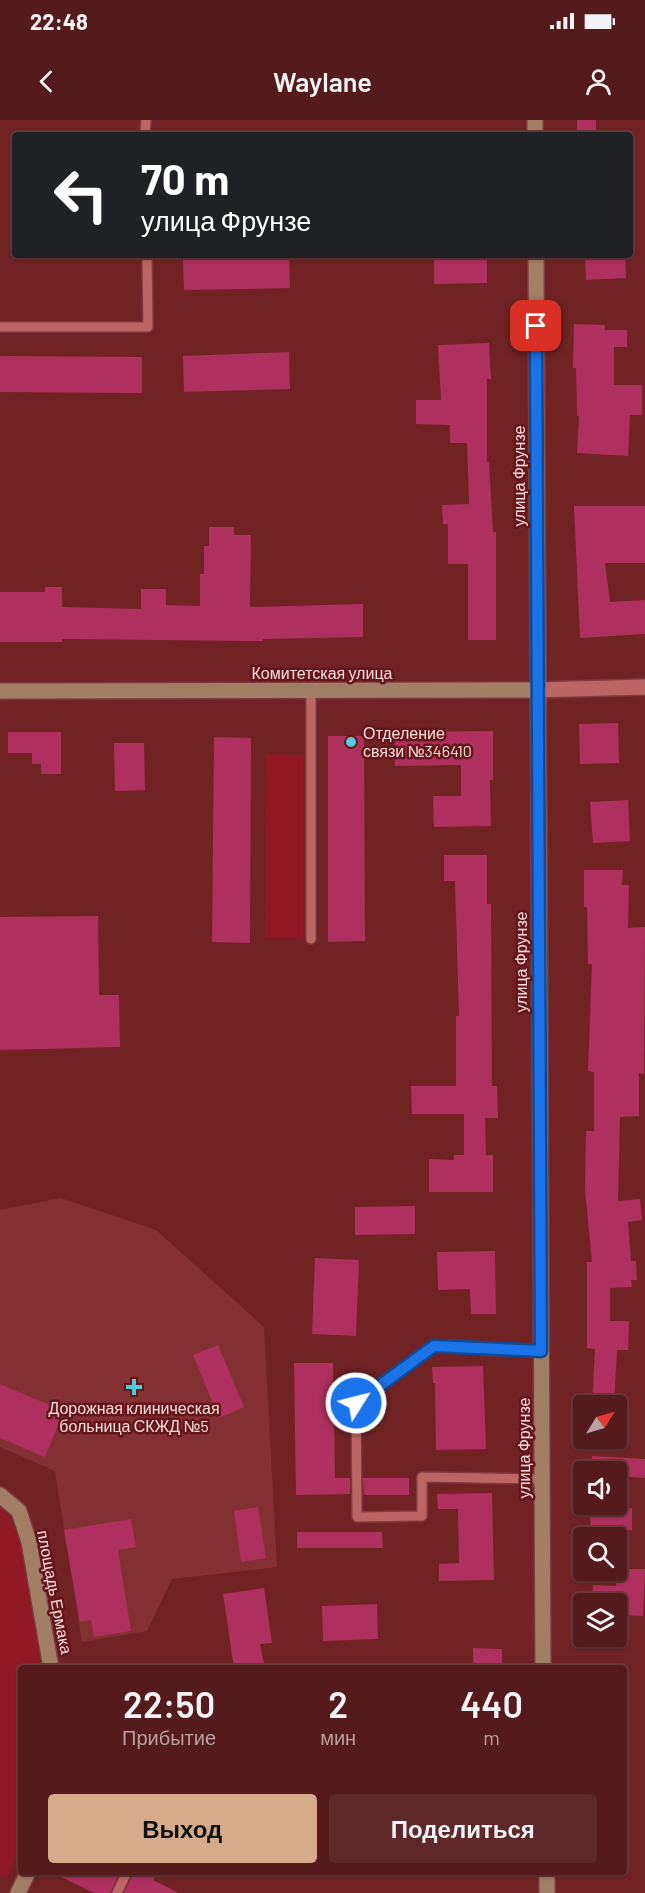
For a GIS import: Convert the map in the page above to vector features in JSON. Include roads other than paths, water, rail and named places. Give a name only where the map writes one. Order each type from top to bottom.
[{"type":"street","name":"улица Фрунзе","points":[[536,258],[543,1665]]},
{"type":"street","name":"Комитетская улица","points":[[0,691],[312,692],[645,687]]},
{"type":"street","name":"площадь Ермака","points":[[0,1496],[19,1511],[30,1542],[50,1665]]},
{"type":"street","points":[[547,1875],[547,1893]]},
{"type":"lane","points":[[0,327],[148,327],[147,258]]},
{"type":"lane","points":[[311,939],[312,692]]},
{"type":"lane","points":[[541,1351],[434,1346],[356,1403],[357,1516],[422,1516],[422,1477],[542,1479]]},
{"type":"lane","points":[[117,1893],[126,1875]]},
{"type":"place","name":"Отделение связи №346410","points":[[351,742]]},
{"type":"place","name":"Дорожная клиническая больница СКЖД №5","points":[[134,1387]]}]
